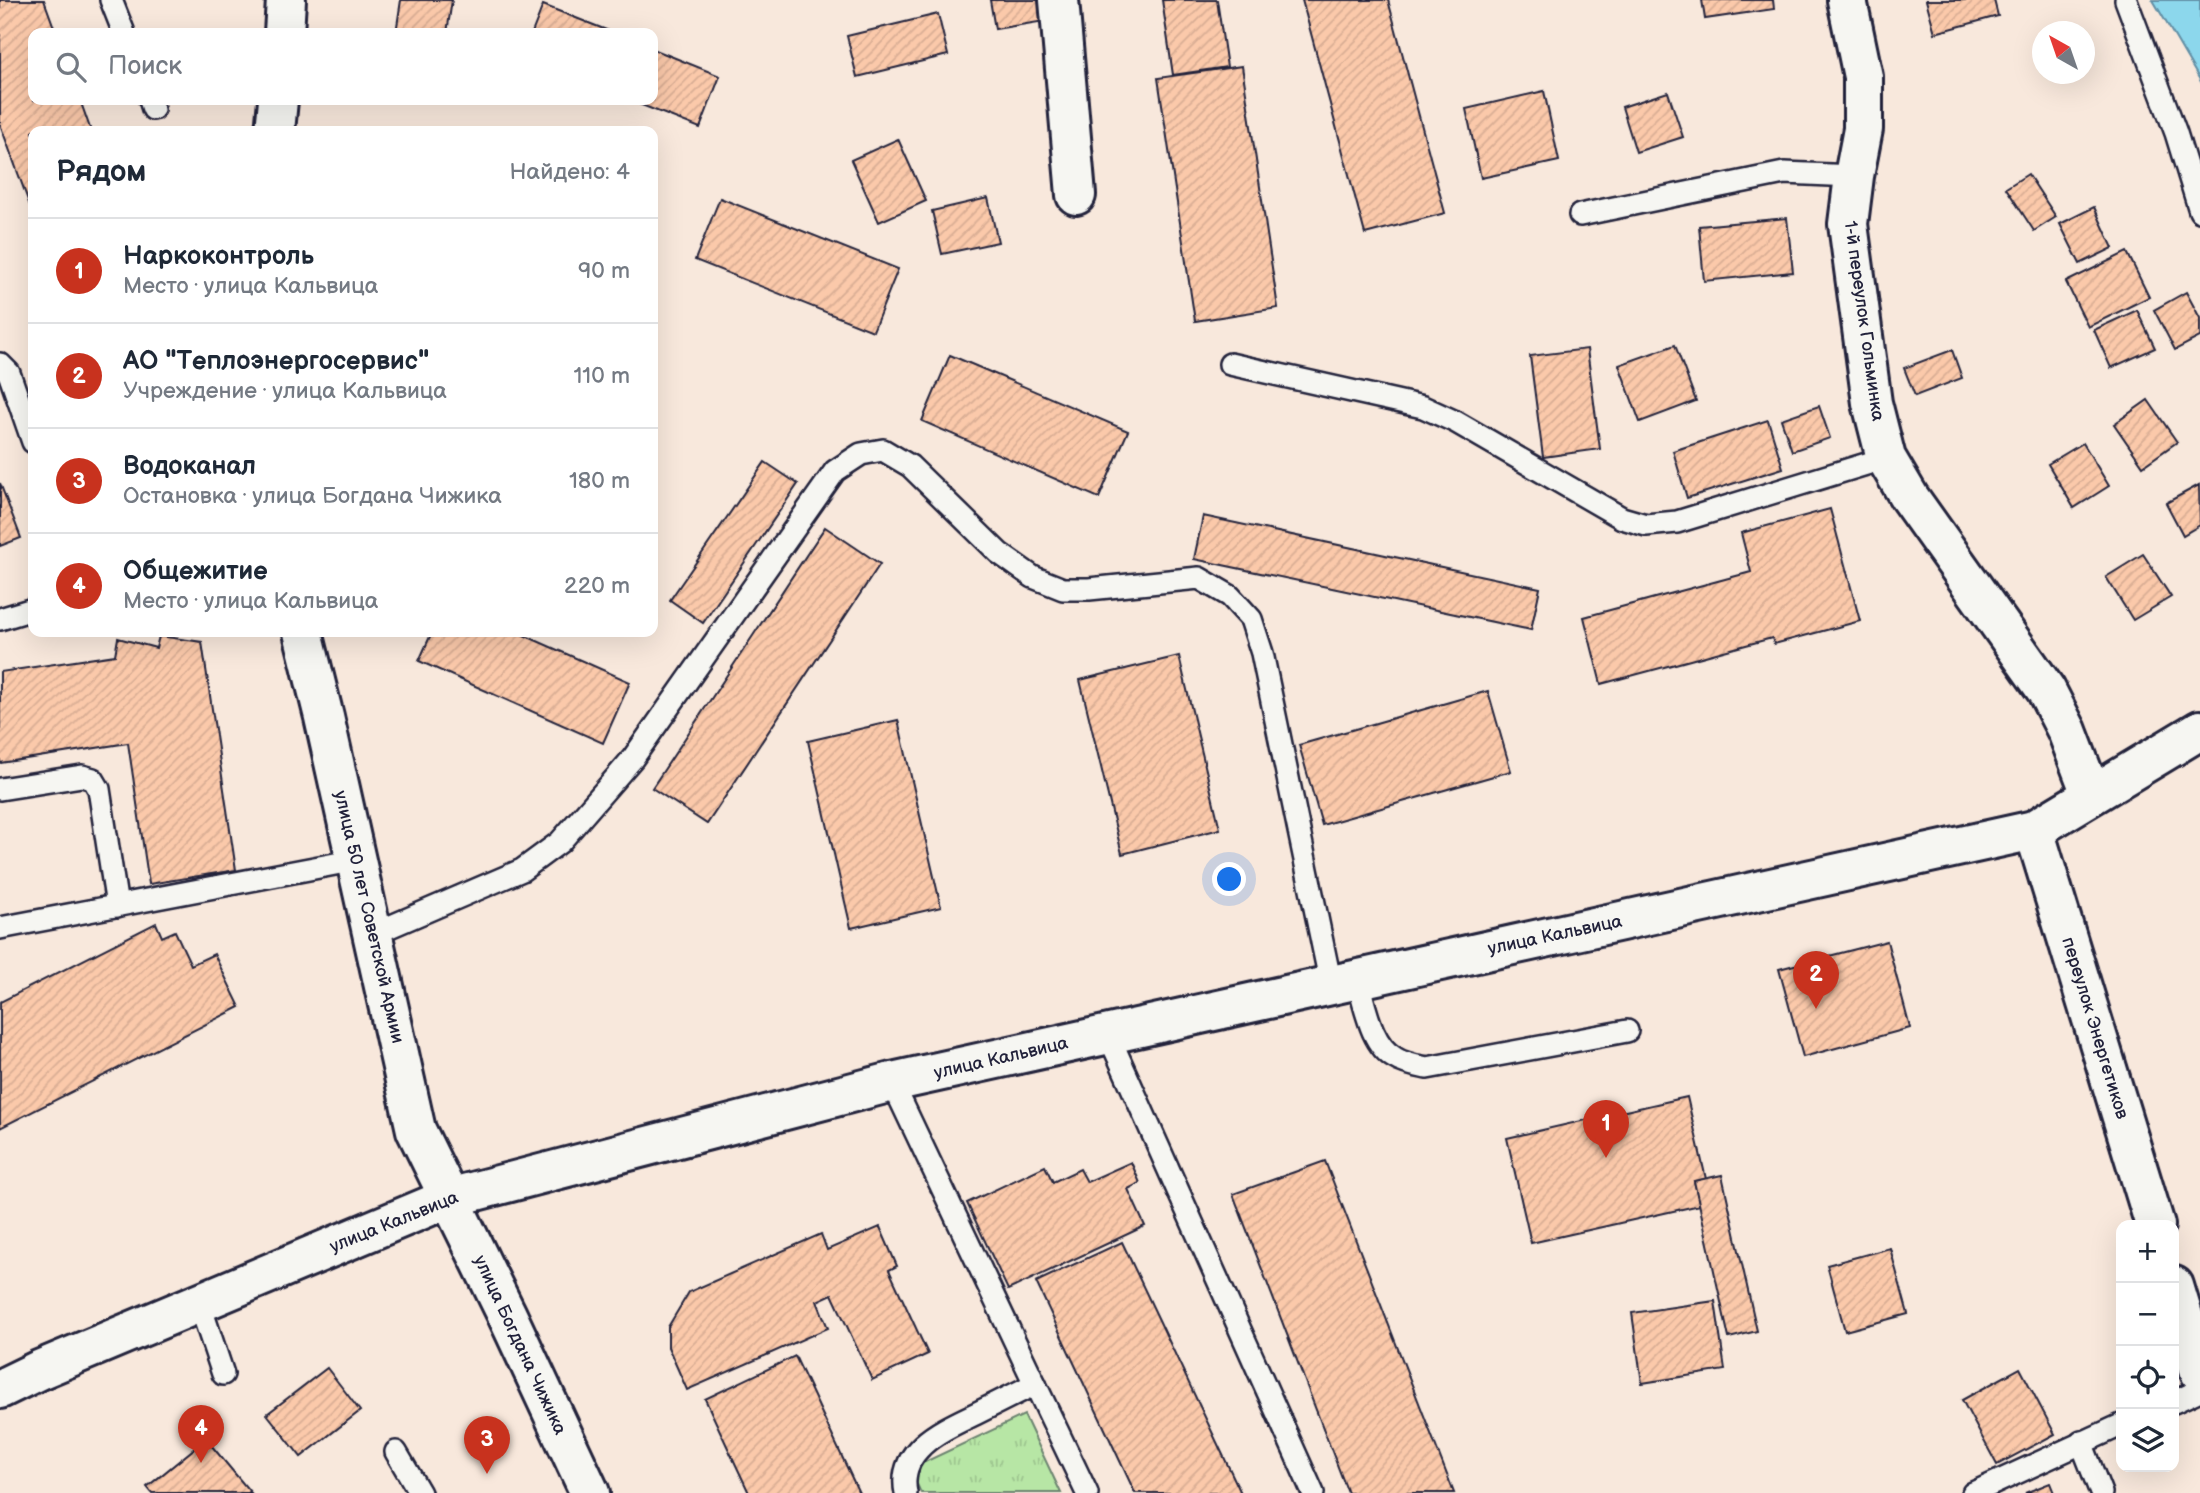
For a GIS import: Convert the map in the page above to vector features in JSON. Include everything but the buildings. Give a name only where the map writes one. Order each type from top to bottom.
[{"type":"street","points":[[284,28],[286,0]]},
{"type":"street","points":[[1059,0],[1076,195]]},
{"type":"street","name":"1-й переулок Гольминка","points":[[1847,0],[1863,77],[1863,129],[1848,224],[1872,403],[1886,458],[1909,497],[2046,690],[2067,731],[2091,794]]},
{"type":"street","points":[[275,126],[278,105]]},
{"type":"street","name":"улица 50 лет Советской Армии","points":[[304,637],[416,1130],[449,1198]]},
{"type":"street","name":"улица Кальвица","points":[[0,1390],[39,1370],[449,1198],[892,1082],[2034,830],[2200,730]]},
{"type":"street","name":"переулок Энергетиков","points":[[2034,830],[2153,1220]]},
{"type":"street","name":"улица Богдана Чижика","points":[[449,1198],[590,1493]]},
{"type":"street","points":[[2179,1303],[2200,1372]]},
{"type":"lane","points":[[111,0],[122,28]]},
{"type":"lane","points":[[2126,0],[2176,133],[2200,211]]},
{"type":"lane","points":[[1580,215],[1784,173],[1854,176]]},
{"type":"lane","points":[[0,364],[9,373],[28,428]]},
{"type":"lane","points":[[1230,364],[1423,407],[1456,422],[1622,518],[1646,525],[1677,522],[1886,458]]},
{"type":"lane","points":[[373,934],[522,870],[560,842],[633,758],[835,471],[861,454],[883,450],[910,466],[999,554],[1033,577],[1063,589],[1199,578],[1230,596],[1251,619],[1262,653],[1344,982],[1384,1050],[1396,1059],[1427,1068],[1627,1031]]},
{"type":"lane","points":[[0,620],[28,611]]},
{"type":"lane","points":[[0,789],[82,776],[93,779],[99,789],[117,906]]},
{"type":"lane","points":[[0,928],[356,860]]},
{"type":"lane","points":[[1108,1034],[1313,1493]]},
{"type":"lane","points":[[892,1082],[1087,1493]]},
{"type":"lane","points":[[199,1303],[223,1374]]},
{"type":"lane","points":[[906,1493],[905,1469],[912,1455],[933,1434],[1035,1384]]},
{"type":"lane","points":[[2179,1400],[2200,1391]]},
{"type":"lane","points":[[1973,1493],[2116,1427]]},
{"type":"lane","points":[[2081,1442],[2101,1493]]},
{"type":"lane","points":[[396,1452],[419,1493]]},
{"type":"green space","points":[[1024,1415],[1061,1493],[921,1493],[910,1469]]},
{"type":"water","points":[[2153,0],[2200,0],[2200,80]]},
{"type":"place","name":"АО \"Теплоэнергосервис\"","points":[[1816,1009]]},
{"type":"place","name":"Наркоконтроль","points":[[1606,1158]]},
{"type":"place","name":"Общежитие","points":[[201,1463]]},
{"type":"place","name":"Водоканал","points":[[487,1474]]}]
